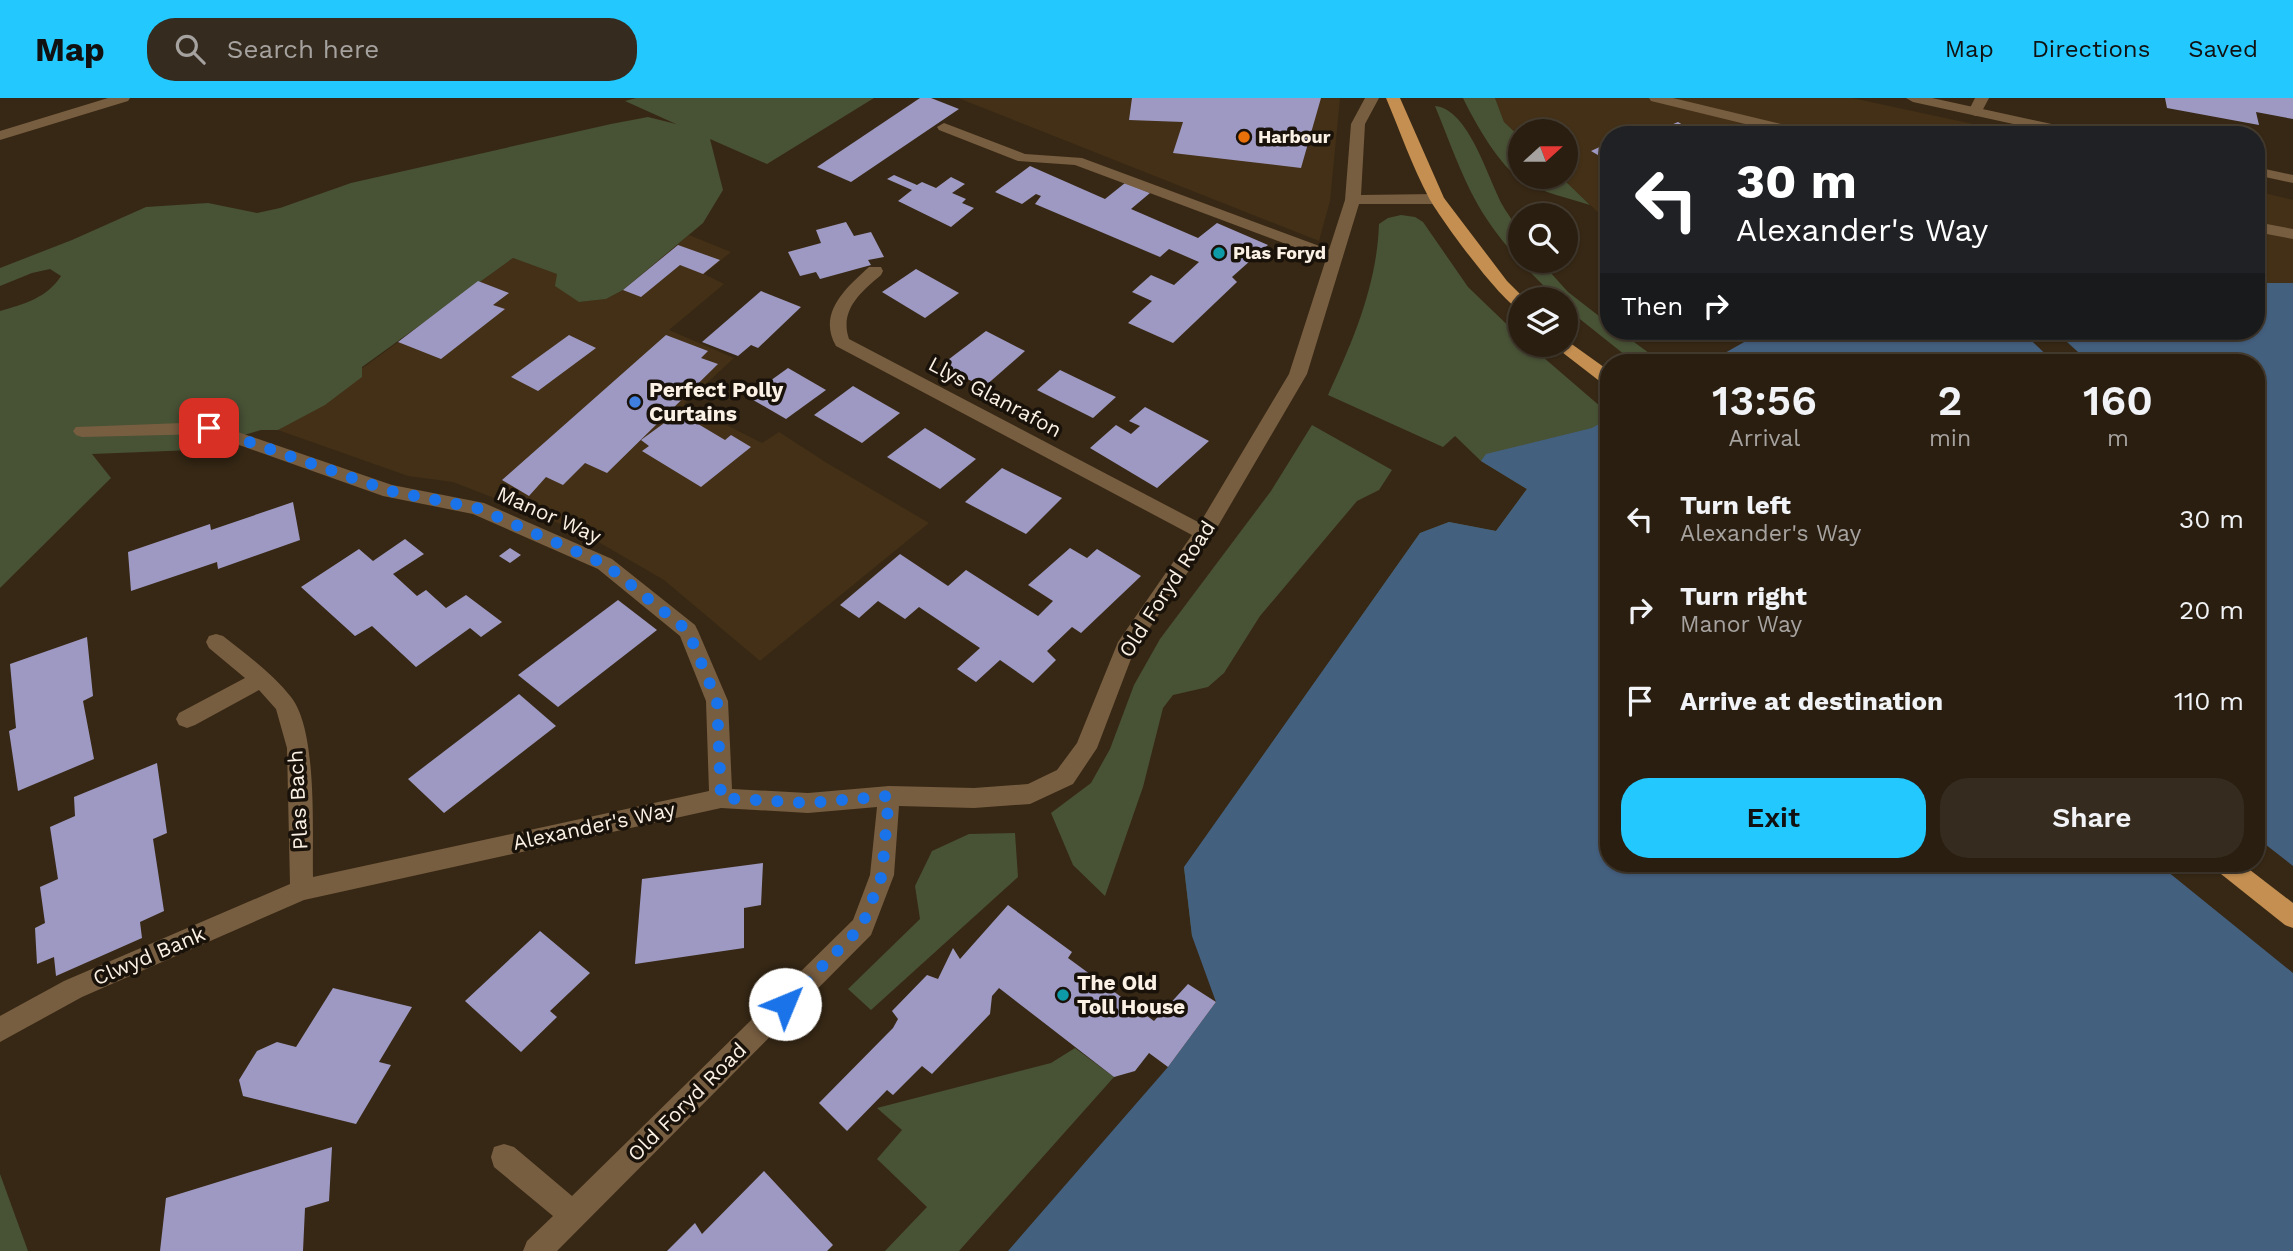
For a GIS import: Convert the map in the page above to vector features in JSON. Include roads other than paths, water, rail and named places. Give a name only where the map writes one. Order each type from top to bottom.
[{"type":"main road","points":[[1393,98],[1437,199],[1508,292]]},
{"type":"main road","points":[[1578,356],[1600,373]]},
{"type":"main road","points":[[2236,872],[2293,917]]},
{"type":"street","points":[[0,136],[123,98]]},
{"type":"street","name":"Old Foryd Road","points":[[537,1251],[862,926],[882,875],[889,796],[974,798],[1030,794],[1065,777],[1086,748],[1125,648],[1204,533],[1298,374],[1353,200],[1358,124],[1372,98]]},
{"type":"street","points":[[1656,98],[1772,126]]},
{"type":"street","points":[[1913,98],[1979,105],[2052,126]]},
{"type":"street","points":[[1710,111],[1740,126]]},
{"type":"street","points":[[944,127],[1023,159],[1077,161],[1335,257]]},
{"type":"street","points":[[2265,174],[2293,179]]},
{"type":"street","points":[[1353,200],[1437,199]]},
{"type":"street","points":[[2265,229],[2293,234]]},
{"type":"street","name":"Llys Glanrafon","points":[[875,271],[849,294],[838,313],[837,331],[842,342],[1204,533]]},
{"type":"street","name":"Manor Way","points":[[82,431],[209,428],[390,491],[477,508],[605,564],[688,631],[717,701],[721,798]]},
{"type":"street","name":"Plas Bach","points":[[216,642],[261,679],[285,705],[298,748],[302,890]]},
{"type":"street","points":[[187,719],[261,679]]},
{"type":"street","name":"Alexander's Way","points":[[302,890],[721,798],[808,803],[889,796]]},
{"type":"street","name":"Clwyd Bank","points":[[0,1030],[73,989],[302,890]]},
{"type":"street","points":[[504,1157],[573,1215]]},
{"type":"water","points":[[2265,283],[2293,283],[2293,1251],[1008,1251],[1168,1067],[1216,1002],[1192,936],[1184,867],[1420,533],[1449,522],[1496,531],[1527,489],[1481,461],[1486,454],[1592,428],[1600,424],[1600,872],[2265,872],[2265,354],[1723,354],[1748,340],[2265,340]]},
{"type":"place","name":"Harbour","points":[[1244,137]]},
{"type":"place","name":"Plas Foryd","points":[[1219,253]]},
{"type":"place","name":"Perfect Polly Curtains","points":[[635,402]]},
{"type":"place","name":"The Old Toll House","points":[[1063,995]]}]
